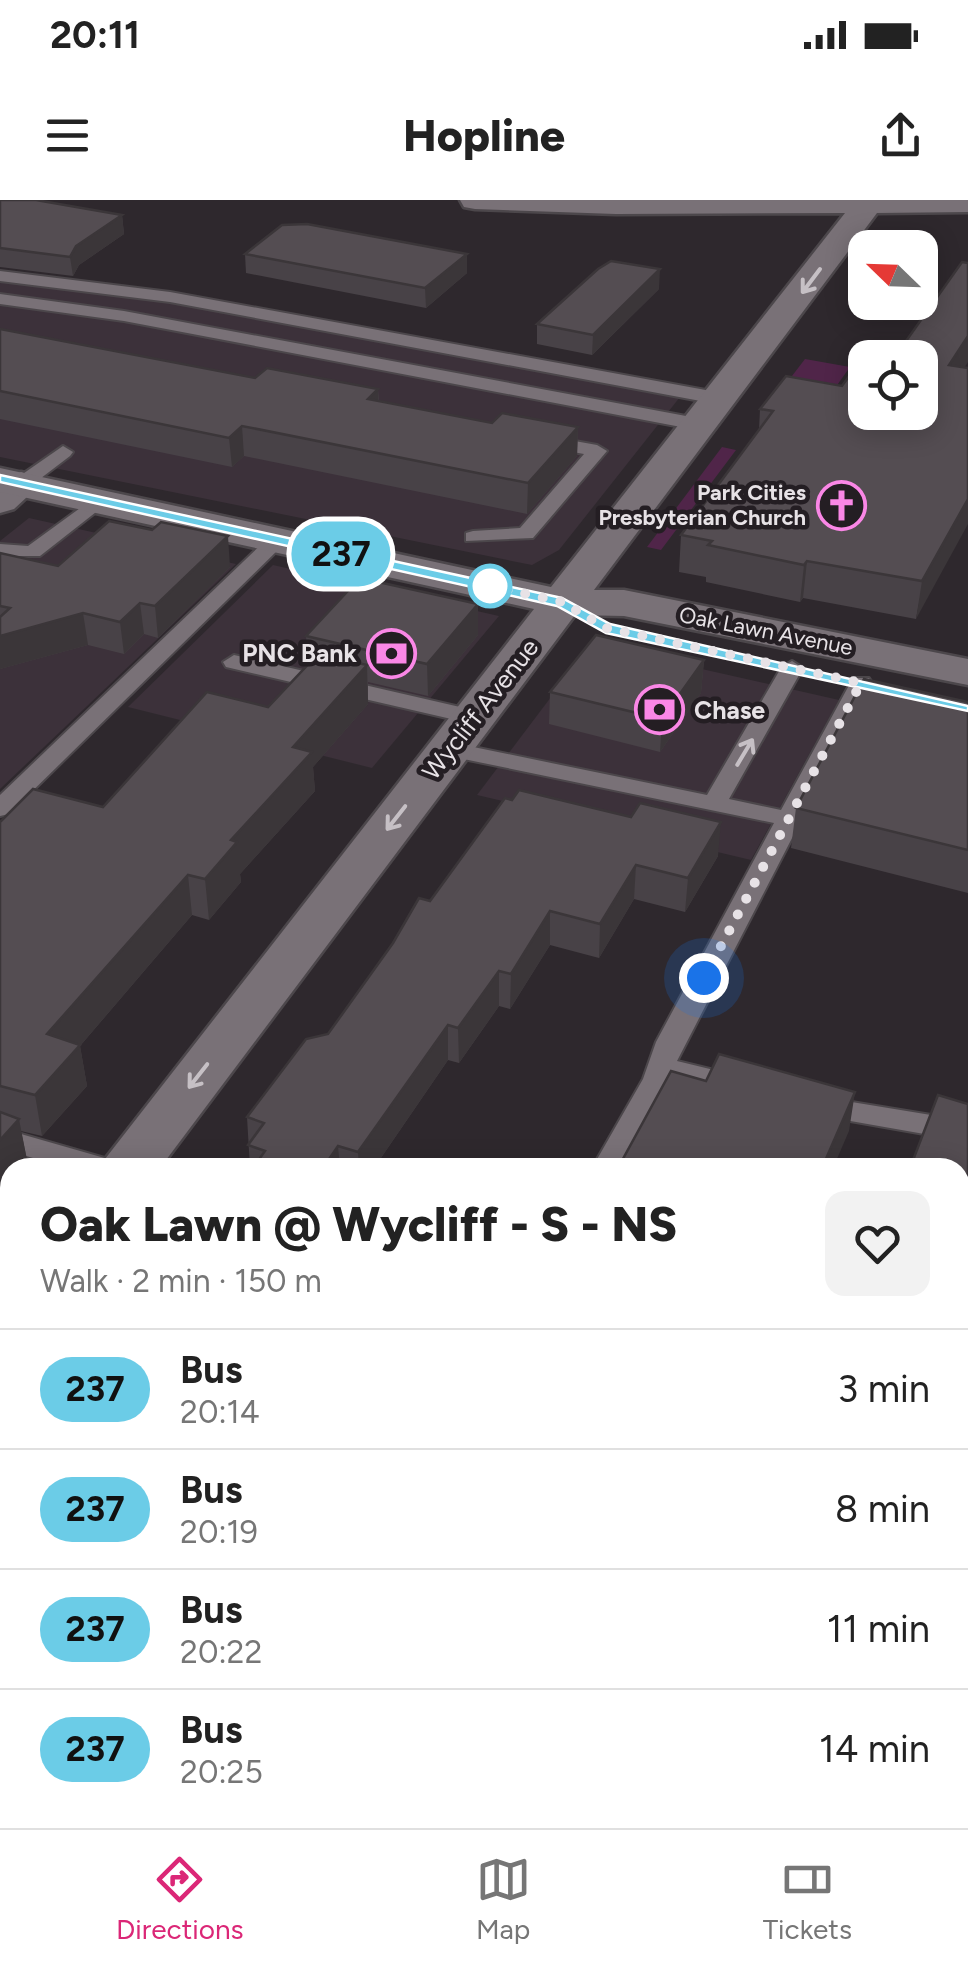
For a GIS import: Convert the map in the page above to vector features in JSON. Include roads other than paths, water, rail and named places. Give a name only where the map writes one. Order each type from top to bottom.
[{"type":"main road","points":[[475,200],[616,205],[968,203]]},
{"type":"main road","name":"Wycliff Avenue","points":[[136,1158],[712,412],[870,201]]},
{"type":"main road","name":"Oak Lawn Avenue","points":[[7,488],[98,501],[562,602],[624,604],[968,672]]},
{"type":"main road","name":"Oak Lawn Avenue","points":[[562,602],[606,628],[968,706]]},
{"type":"lane","points":[[0,276],[170,298],[712,412]]},
{"type":"lane","points":[[0,299],[712,412]]},
{"type":"lane","points":[[474,537],[526,534],[597,451],[520,436]]},
{"type":"lane","points":[[7,488],[63,452]]},
{"type":"lane","points":[[0,550],[33,552],[98,501]]},
{"type":"lane","points":[[0,809],[277,540]]},
{"type":"lane","points":[[234,662],[461,733],[789,820]]},
{"type":"lane","points":[[714,803],[792,668]]},
{"type":"lane","points":[[612,1158],[657,1079],[670,1042],[861,683]]},
{"type":"lane","points":[[657,1079],[681,1070],[833,1111],[931,1125],[968,1136]]},
{"type":"lane","points":[[0,1138],[69,1158]]},
{"type":"place","name":"Park Cities Presbyterian Church","points":[[841,505]]},
{"type":"place","name":"PNC Bank","points":[[392,653]]},
{"type":"place","name":"Chase","points":[[659,710]]}]
